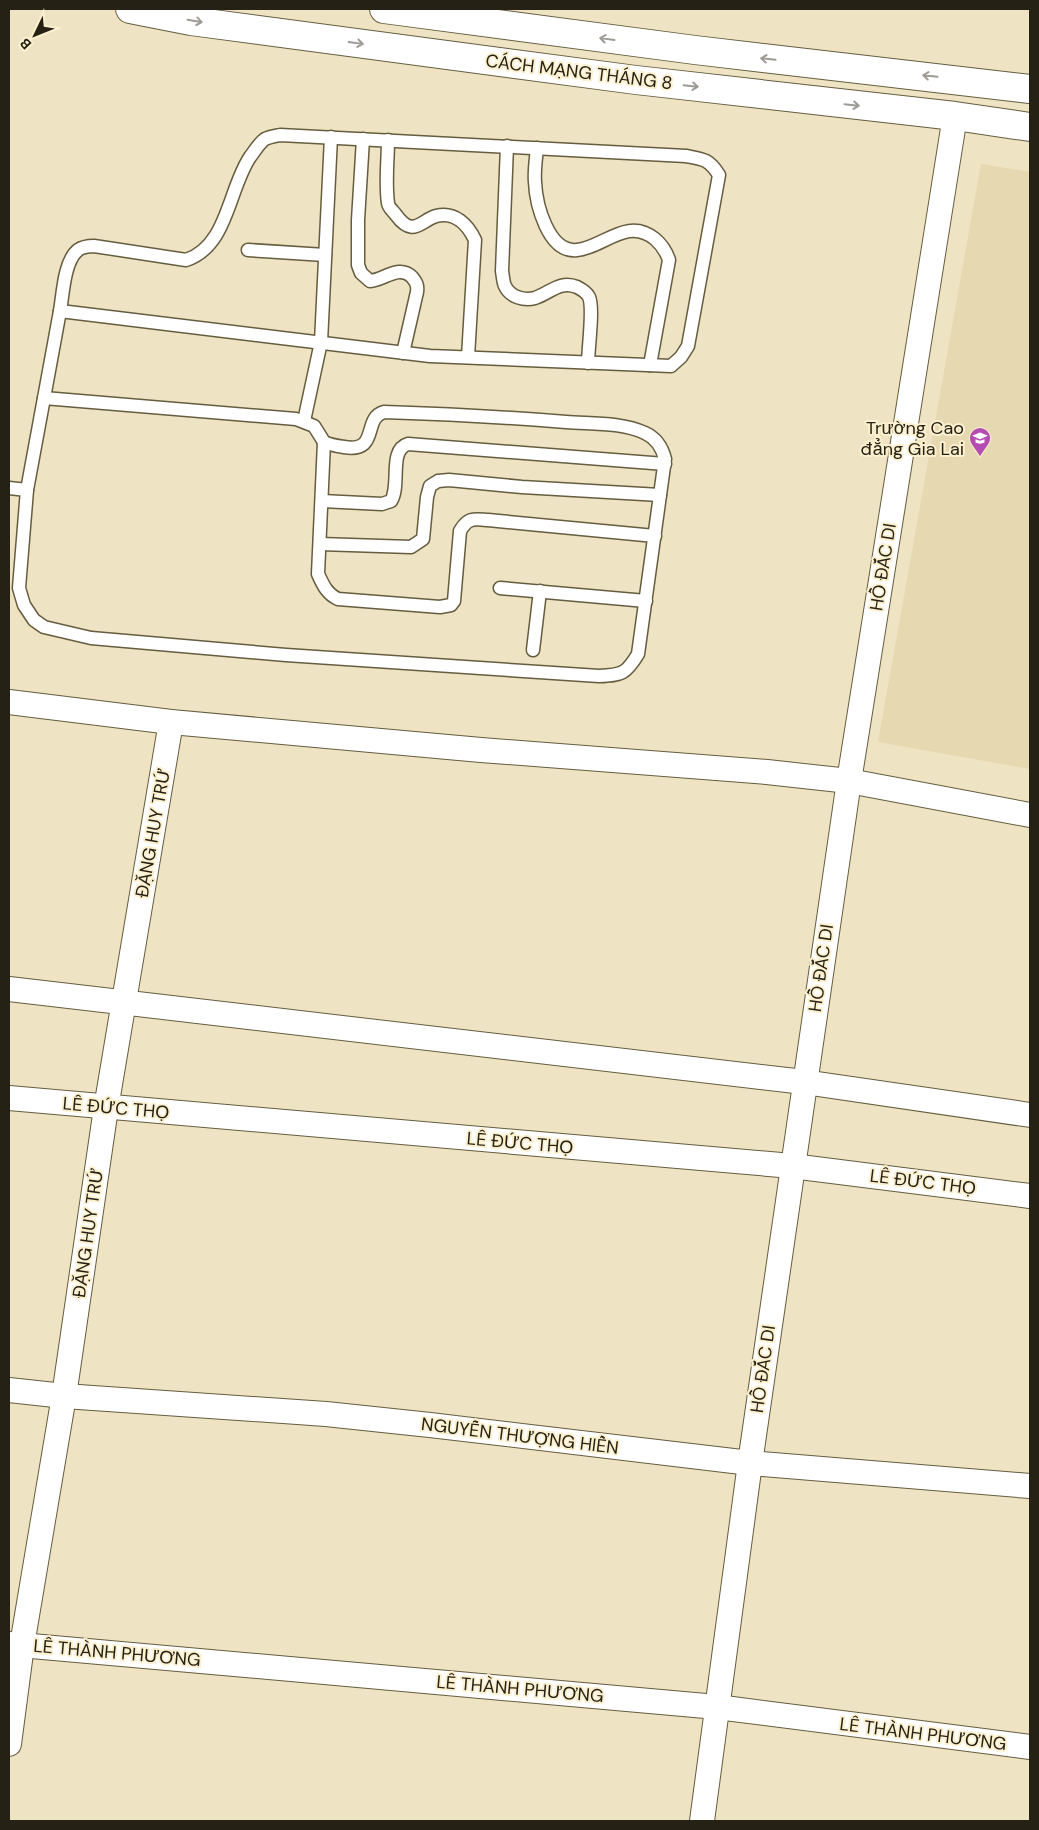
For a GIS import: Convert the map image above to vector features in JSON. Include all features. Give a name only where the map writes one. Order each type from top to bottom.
[{"type":"main road","name":"CÁCH MẠNG THÁNG 8","points":[[130,9],[191,21],[636,80],[955,116],[1030,127]]},
{"type":"main road","name":"CÁCH MẠNG THÁNG 8","points":[[384,9],[695,50],[1030,89]]},
{"type":"main road","points":[[955,116],[961,80]]},
{"type":"street","name":"HỒ ĐẮC DI","points":[[702,1821],[804,1082],[849,781],[955,116]]},
{"type":"street","points":[[9,702],[171,722],[481,750],[767,772],[849,781],[1030,815]]},
{"type":"street","name":"ĐẶNG HUY TRỨ","points":[[9,1744],[15,1644],[64,1396],[106,1108],[171,722]]},
{"type":"street","points":[[9,989],[804,1082],[1030,1114]]},
{"type":"street","name":"LÊ ĐỨC THỌ","points":[[9,1098],[106,1108],[792,1166],[1030,1196]]},
{"type":"street","name":"NGUYỄN THƯỢNG HIỀN","points":[[9,1390],[64,1396],[335,1415],[750,1463],[1030,1486]]},
{"type":"street","name":"LÊ THÀNH PHƯƠNG","points":[[15,1644],[717,1707],[1030,1747]]},
{"type":"lane","points":[[60,312],[403,353],[671,366],[688,346],[719,174],[706,159],[686,156],[280,135],[264,140],[243,168],[225,218],[210,246],[198,256],[186,260],[94,246],[79,248],[71,258],[67,268],[27,490],[19,588],[24,605],[34,620],[44,626],[91,638],[286,655],[599,676],[619,675],[629,670],[638,654],[665,464],[662,448],[655,439],[645,433],[620,426],[516,418],[384,412],[375,417],[367,439],[360,447],[354,449],[324,442]]},
{"type":"lane","points":[[304,421],[321,342],[331,137]]},
{"type":"lane","points":[[363,139],[358,220],[358,265],[361,273],[370,281],[376,281],[401,271],[406,272],[416,282],[418,286],[417,292],[403,353]]},
{"type":"lane","points":[[388,140],[388,205],[400,220],[409,226],[418,226],[436,216],[452,216],[463,222],[475,240],[468,357]]},
{"type":"lane","points":[[507,146],[502,271],[505,286],[513,295],[524,300],[535,298],[555,287],[570,284],[581,289],[589,297],[591,311],[588,363]]},
{"type":"lane","points":[[537,148],[535,182],[540,213],[552,238],[562,248],[575,251],[590,247],[613,234],[635,230],[648,233],[660,243],[666,252],[669,260],[650,365]]},
{"type":"lane","points":[[248,250],[325,256]]},
{"type":"lane","points":[[44,398],[296,418],[314,426],[324,442],[318,574],[323,586],[338,600],[440,607],[451,605],[454,601],[460,531],[465,523],[470,520],[488,520],[654,536]]},
{"type":"lane","points":[[322,501],[382,504],[391,501],[396,491],[397,455],[400,448],[408,444],[665,464]]},
{"type":"lane","points":[[320,544],[411,547],[423,539],[427,497],[430,486],[438,481],[449,480],[522,487],[660,495]]},
{"type":"lane","points":[[9,488],[27,490]]},
{"type":"lane","points":[[500,588],[646,601]]},
{"type":"lane","points":[[533,650],[540,591]]},
{"type":"shaded area","name":"Trường Cao đẳng Gia Lai","points":[[981,164],[1030,172],[1030,769],[878,742]]},
{"type":"place","name":"Trường Cao đẳng Gia Lai","points":[[980,457]]}]
